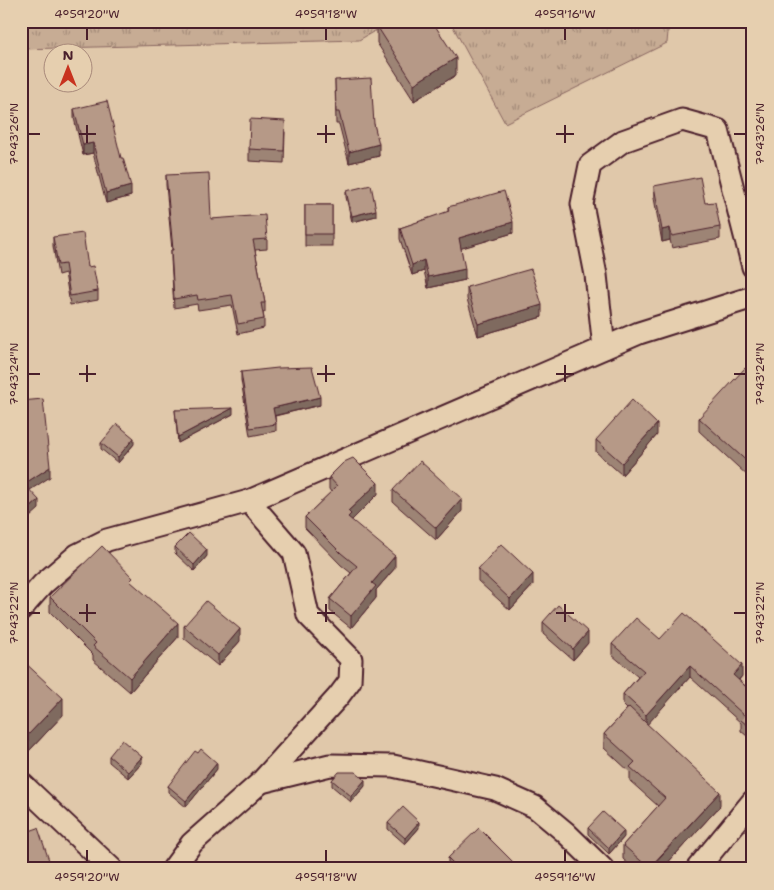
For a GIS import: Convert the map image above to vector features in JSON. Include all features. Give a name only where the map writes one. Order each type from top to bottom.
[{"type":"street","points":[[604,348],[596,275],[582,204],[590,166],[623,141],[682,120],[718,130],[753,267]]},
{"type":"street","points":[[21,609],[43,584],[77,555],[107,540],[248,501],[639,333],[753,297]]},
{"type":"street","points":[[173,869],[192,844],[261,782],[338,697],[350,681],[351,659],[308,615],[294,553],[248,501]]},
{"type":"street","points":[[261,782],[330,765],[393,766],[495,789],[535,807],[565,832],[603,869]]},
{"type":"street","points":[[21,783],[112,869]]},
{"type":"street","points":[[697,869],[753,801]]},
{"type":"green space","points":[[21,21],[392,21],[359,40],[92,47],[92,42],[42,42],[42,48],[21,49]]},
{"type":"green space","points":[[450,21],[669,21],[667,43],[505,123]]},
{"type":"building","points":[[377,21],[432,21],[456,58],[414,84],[377,26]]},
{"type":"building","points":[[371,78],[374,124],[379,144],[349,152],[339,112],[336,112],[335,80]]},
{"type":"building","points":[[107,101],[121,158],[123,158],[131,186],[106,193],[93,143],[83,145],[74,109]]},
{"type":"building","points":[[250,119],[285,121],[284,151],[249,149]]},
{"type":"building","points":[[209,173],[211,219],[265,215],[267,239],[253,240],[265,303],[261,303],[264,319],[238,324],[232,295],[198,300],[197,295],[174,299],[171,250],[173,250],[166,175]]},
{"type":"building","points":[[700,177],[705,203],[715,202],[720,227],[672,236],[670,228],[662,230],[654,186]]},
{"type":"building","points":[[371,185],[376,210],[352,216],[346,191]]},
{"type":"building","points":[[504,191],[513,222],[459,238],[465,269],[428,277],[424,260],[412,265],[400,228],[449,211],[448,207]]},
{"type":"building","points":[[305,205],[332,205],[332,234],[305,234]]},
{"type":"building","points":[[83,233],[88,267],[93,266],[98,291],[70,296],[65,264],[58,265],[53,237]]},
{"type":"building","points":[[531,269],[542,305],[478,324],[467,287]]},
{"type":"building","points":[[312,367],[320,397],[273,408],[276,424],[250,428],[241,372]]},
{"type":"building","points":[[745,368],[753,375],[753,471],[750,468],[752,466],[699,418]]},
{"type":"building","points":[[43,399],[50,467],[24,484],[39,500],[21,516],[21,401]]},
{"type":"building","points":[[632,400],[657,424],[622,463],[596,440]]},
{"type":"building","points":[[233,408],[178,437],[175,410]]},
{"type":"building","points":[[117,424],[134,438],[118,457],[101,443]]},
{"type":"building","points":[[353,458],[378,483],[348,511],[351,514],[348,517],[395,556],[372,583],[376,586],[351,616],[330,599],[357,566],[341,553],[305,517],[337,486],[329,477],[344,462]]},
{"type":"building","points":[[420,461],[462,499],[436,528],[393,490]]},
{"type":"building","points":[[189,533],[207,550],[194,565],[175,547]]},
{"type":"building","points":[[501,544],[533,574],[510,599],[478,569]]},
{"type":"building","points":[[102,546],[133,578],[130,581],[178,623],[130,678],[93,646],[96,643],[50,597]]},
{"type":"building","points":[[206,601],[240,629],[218,655],[184,626]]},
{"type":"building","points":[[558,605],[588,632],[573,649],[543,622]]},
{"type":"building","points":[[684,613],[742,665],[733,675],[753,693],[753,730],[741,720],[745,716],[690,666],[646,715],[623,694],[644,671],[612,644],[636,618],[660,639]]},
{"type":"building","points":[[21,659],[63,698],[28,735],[21,728]]},
{"type":"building","points":[[629,707],[720,792],[649,868],[623,845],[665,798],[630,767],[635,762],[604,734]]},
{"type":"building","points":[[122,740],[142,757],[128,772],[109,756]]},
{"type":"building","points":[[201,749],[217,763],[186,801],[168,786],[195,751],[198,753]]},
{"type":"building","points":[[339,772],[355,772],[365,780],[351,796],[332,780]]},
{"type":"building","points":[[403,807],[419,822],[405,838],[388,823]]},
{"type":"building","points":[[603,812],[624,831],[609,848],[588,828]]},
{"type":"building","points":[[38,828],[52,869],[21,869],[21,865],[26,864],[21,850],[21,834]]},
{"type":"building","points":[[479,828],[520,869],[459,869],[448,858]]}]
